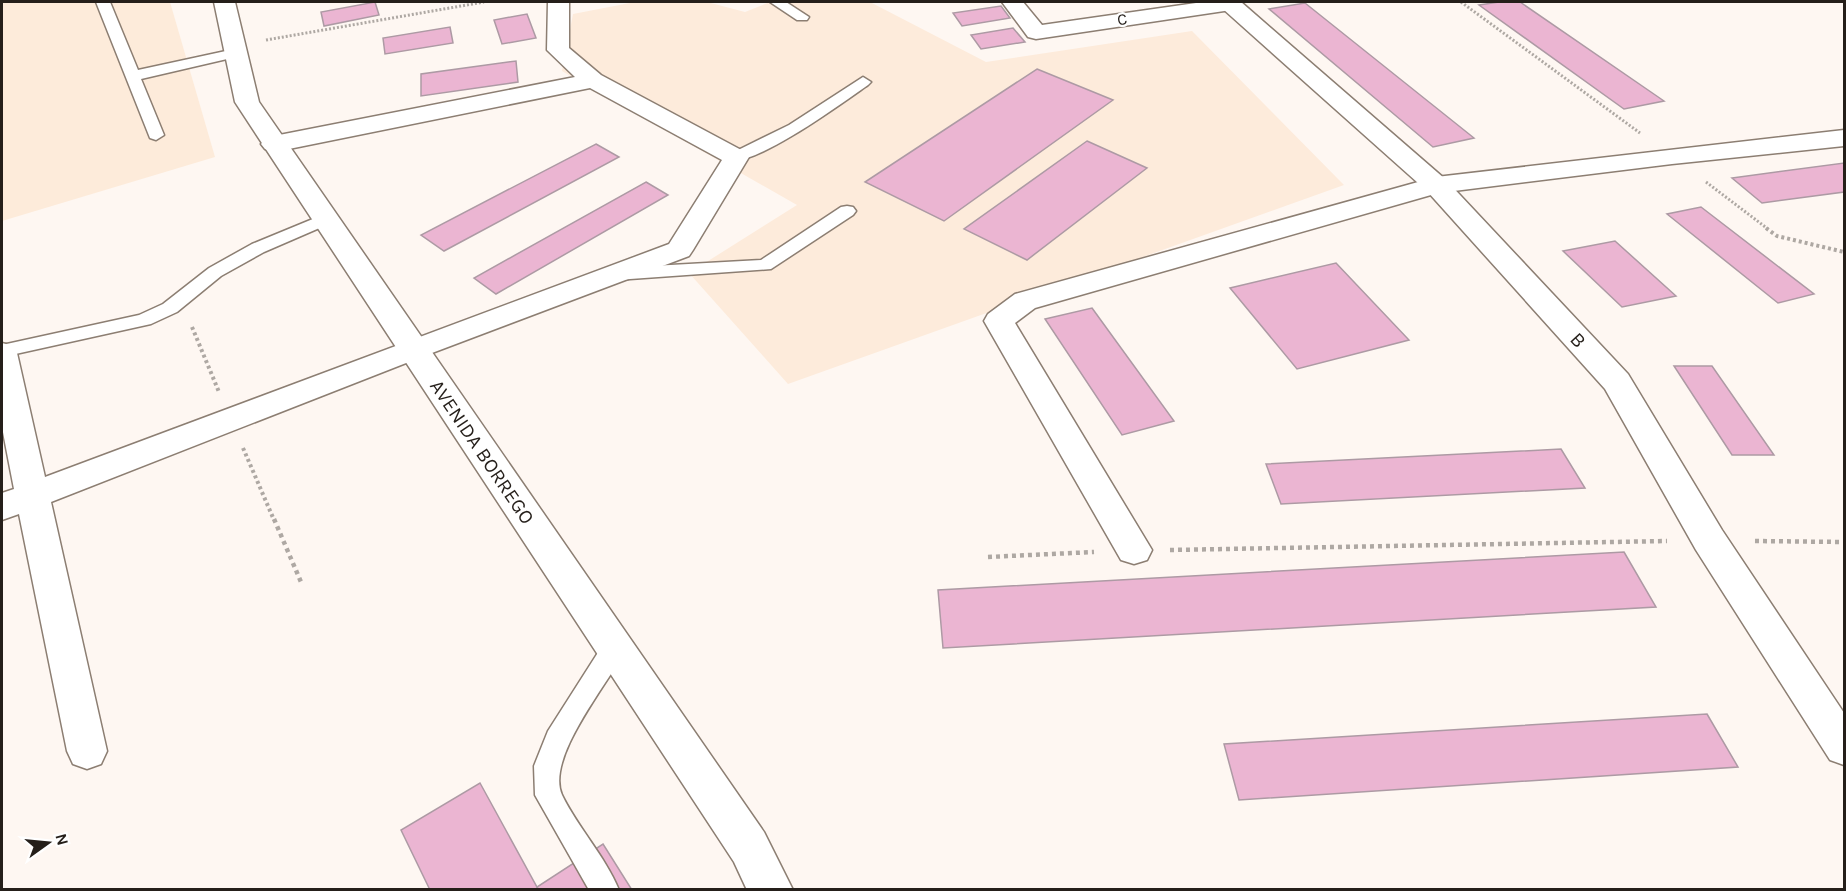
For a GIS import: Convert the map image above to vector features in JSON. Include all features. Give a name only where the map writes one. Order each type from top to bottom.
[{"type":"street","name":"AVENIDA BORREGO","points":[[224,2],[247,102],[749,847],[771,890]]},
{"type":"street","points":[[17,501],[679,250],[736,158],[593,80],[558,50],[559,2]]},
{"type":"street","name":"C","points":[[1012,2],[1036,32],[1235,2]]},
{"type":"street","name":"B","points":[[1235,2],[1436,185],[1617,382],[1709,540],[1845,747]]},
{"type":"street","points":[[274,144],[593,80]]},
{"type":"street","points":[[1134,550],[999,321],[1025,301],[1436,185],[1672,156],[1845,138]]},
{"type":"street","points":[[2,352],[17,501],[87,751]]},
{"type":"lane","points":[[103,2],[156,135]]},
{"type":"lane","points":[[777,2],[802,17]]},
{"type":"lane","points":[[133,76],[235,49]]},
{"type":"lane","points":[[736,158],[795,128],[863,82]]},
{"type":"lane","points":[[613,275],[765,265],[847,211]]},
{"type":"lane","points":[[2,352],[144,320],[170,308],[215,272],[258,248],[325,219]]},
{"type":"lane","points":[[605,890],[548,795],[547,766],[557,739],[615,647]]},
{"type":"path","points":[[235,49],[484,2]]},
{"type":"path","points":[[191,323],[301,582]]},
{"type":"path","points":[[987,558],[1134,550],[1709,540],[1845,542]]},
{"type":"shaded area","points":[[2,2],[170,2],[215,157],[2,221]]},
{"type":"shaded area","points":[[635,2],[707,2],[745,12],[770,2],[870,2],[986,62],[1192,31],[1344,185],[788,384],[689,273],[797,205],[562,71],[573,14]]},
{"type":"building","points":[[375,2],[379,15],[324,26],[321,12]]},
{"type":"building","points":[[1520,2],[1664,101],[1624,109],[1479,5]]},
{"type":"building","points":[[1305,3],[1474,138],[1433,147],[1269,9]]},
{"type":"building","points":[[1001,6],[1010,18],[962,26],[953,13]]},
{"type":"building","points":[[527,14],[536,38],[502,44],[494,20]]},
{"type":"building","points":[[450,27],[453,43],[385,54],[383,38]]},
{"type":"building","points":[[1013,28],[1025,42],[981,49],[971,35]]},
{"type":"building","points":[[516,61],[518,82],[421,96],[421,74]]},
{"type":"building","points":[[1037,69],[1113,100],[944,221],[865,182]]},
{"type":"building","points":[[1087,141],[1147,168],[1027,260],[964,229]]},
{"type":"building","points":[[596,144],[619,157],[444,251],[421,235]]},
{"type":"building","points":[[1844,163],[1844,192],[1762,203],[1732,178]]},
{"type":"building","points":[[646,182],[668,195],[496,294],[474,278]]},
{"type":"building","points":[[1701,207],[1814,294],[1778,303],[1667,214]]},
{"type":"building","points":[[1615,241],[1676,296],[1622,307],[1563,251]]},
{"type":"building","points":[[1336,263],[1409,340],[1297,369],[1230,288]]},
{"type":"building","points":[[1092,308],[1174,421],[1122,435],[1045,319]]},
{"type":"building","points":[[1674,366],[1712,366],[1774,455],[1732,455]]},
{"type":"building","points":[[1561,449],[1585,488],[1281,504],[1266,464]]},
{"type":"building","points":[[1624,552],[1656,607],[943,648],[938,590]]},
{"type":"building","points":[[1707,714],[1738,767],[1239,800],[1224,744]]},
{"type":"building","points":[[480,783],[539,890],[430,890],[401,830]]},
{"type":"building","points":[[603,844],[632,890],[539,890],[537,887]]}]
